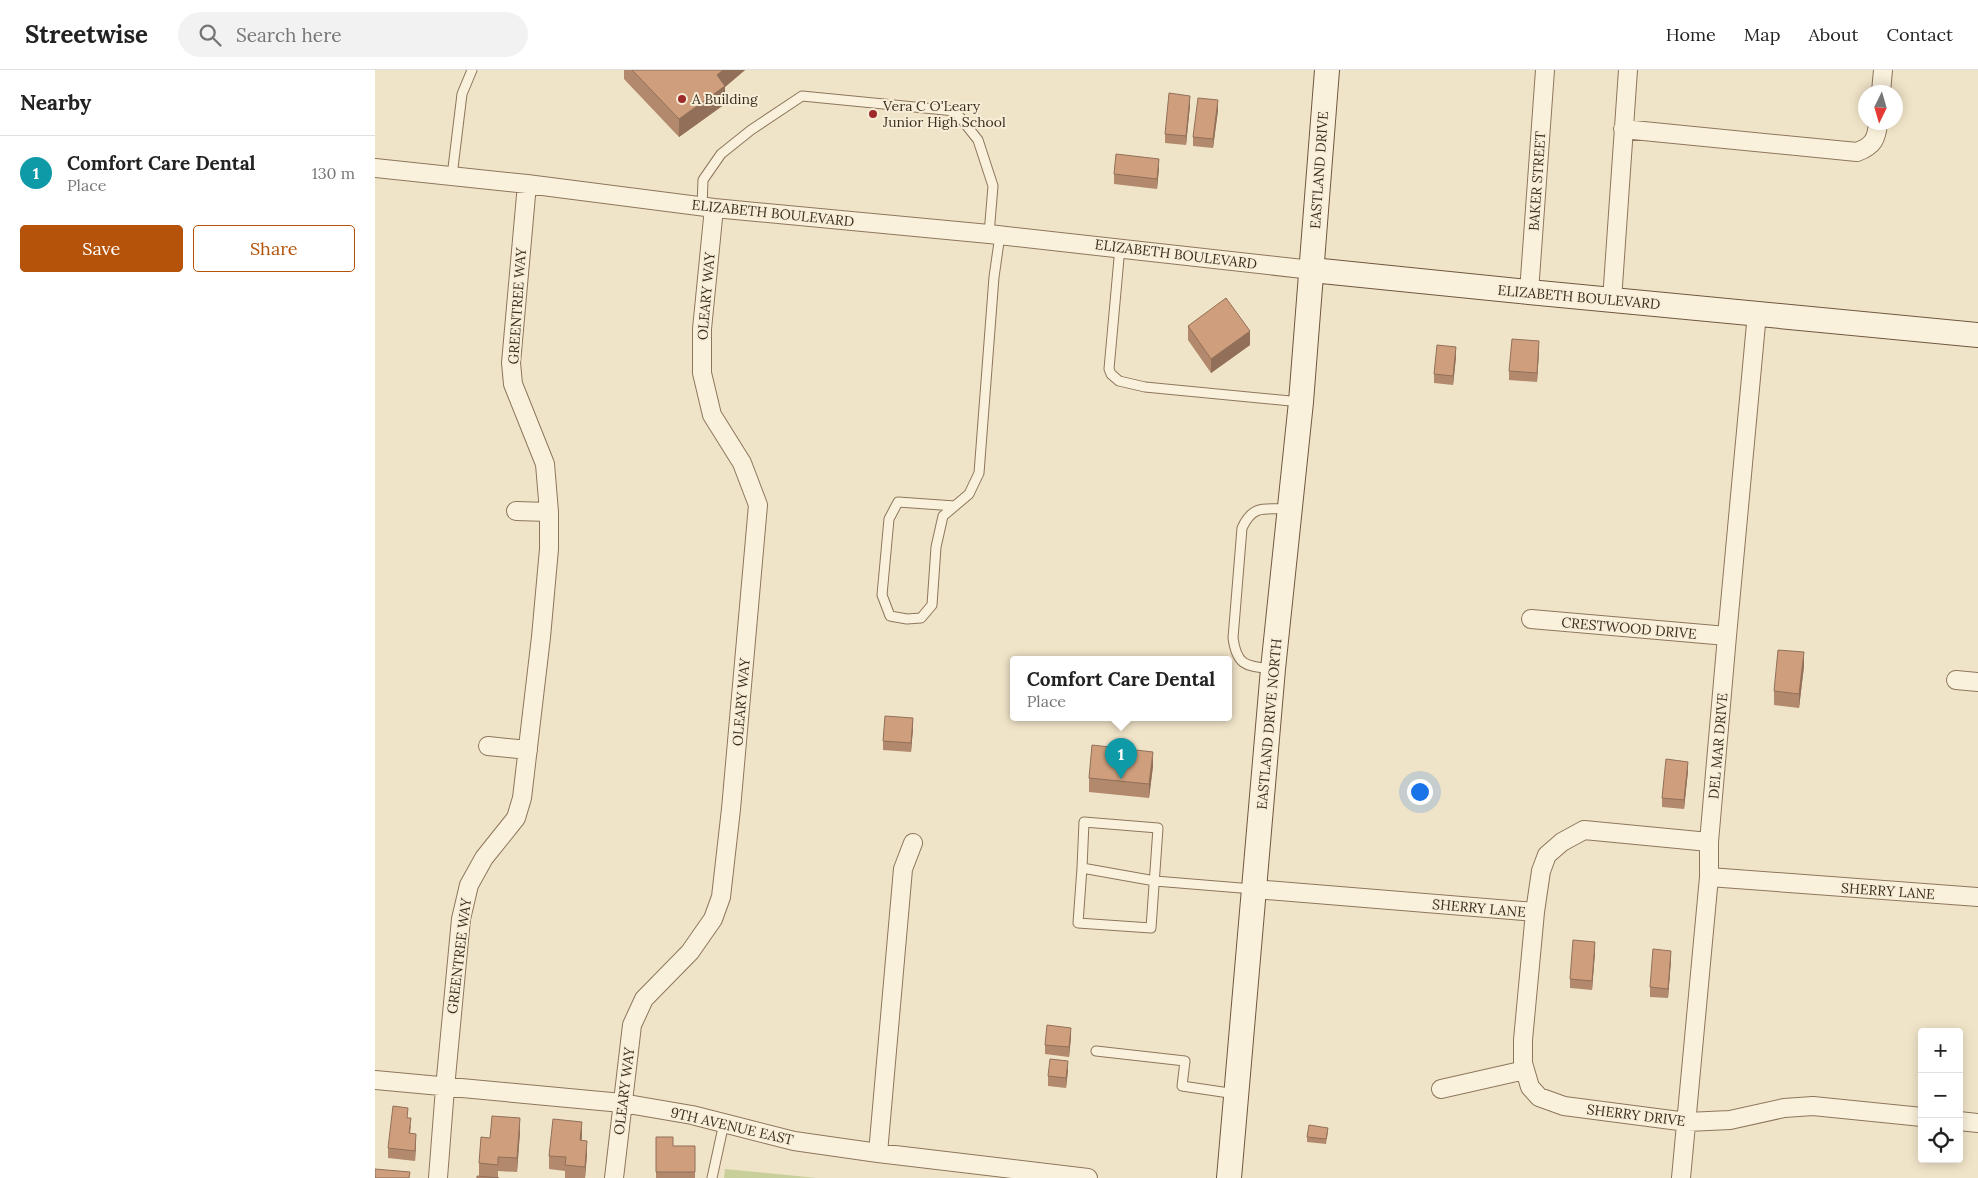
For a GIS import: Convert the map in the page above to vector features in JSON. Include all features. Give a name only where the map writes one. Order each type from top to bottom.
[{"type":"main road","name":"EASTLAND DRIVE","points":[[1312,270],[1327,70]]},
{"type":"main road","name":"ELIZABETH BOULEVARD","points":[[1312,270],[1978,335]]},
{"type":"main road","name":"EASTLAND DRIVE NORTH","points":[[1229,1178],[1273,669],[1301,402],[1312,270]]},
{"type":"street","name":"BAKER STREET","points":[[1529,292],[1545,70]]},
{"type":"street","points":[[1612,300],[1628,70]]},
{"type":"street","points":[[1882,85],[1883,70]]},
{"type":"street","points":[[1623,129],[1857,152],[1869,148],[1877,130]]},
{"type":"street","name":"ELIZABETH BOULEVARD","points":[[375,168],[527,184],[708,208],[995,234],[1312,270]]},
{"type":"street","name":"GREENTREE WAY","points":[[438,1178],[461,919],[469,885],[484,858],[516,818],[522,798],[541,637],[549,549],[549,512],[545,464],[513,384],[511,363],[527,184]]},
{"type":"street","name":"OLEARY WAY","points":[[614,1178],[632,1024],[643,999],[690,952],[713,919],[721,897],[731,809],[758,505],[742,463],[712,415],[702,373],[702,329],[708,208]]},
{"type":"street","name":"DEL MAR DRIVE","points":[[1681,1178],[1709,877],[1709,842],[1727,636],[1757,313]]},
{"type":"street","points":[[516,512],[549,512]]},
{"type":"street","name":"CRESTWOOD DRIVE","points":[[1531,619],[1727,636]]},
{"type":"street","points":[[1956,680],[1978,682]]},
{"type":"street","points":[[488,746],[528,750]]},
{"type":"street","name":"SHERRY LANE","points":[[1254,889],[1535,912],[1541,871],[1547,855],[1562,842],[1584,830],[1709,842]]},
{"type":"street","points":[[878,1153],[903,869],[913,843]]},
{"type":"street","name":"SHERRY LANE","points":[[1709,877],[1978,898]]},
{"type":"street","name":"SHERRY DRIVE","points":[[1535,912],[1523,1040],[1523,1063],[1530,1087],[1539,1097],[1564,1106],[1687,1122],[1731,1120],[1785,1108],[1813,1106],[1918,1117]]},
{"type":"street","points":[[1441,1089],[1525,1070]]},
{"type":"street","name":"9TH AVENUE EAST","points":[[375,1080],[622,1103],[692,1115],[794,1141],[1087,1178]]},
{"type":"street","points":[[1963,1121],[1978,1122]]},
{"type":"lane","points":[[452,176],[462,94],[472,70]]},
{"type":"lane","points":[[708,208],[703,180],[721,154],[751,130],[802,96],[955,111],[979,140],[993,186],[994,277],[979,473],[969,494],[955,506],[943,516],[937,546],[932,605],[921,618],[907,619],[890,616],[882,595],[889,519],[898,502],[955,506]]},
{"type":"lane","points":[[1120,248],[1109,369],[1119,381],[1145,387],[1301,402]]},
{"type":"lane","points":[[1273,669],[1248,666],[1235,654],[1233,638],[1243,528],[1248,515],[1261,509],[1290,509]]},
{"type":"lane","points":[[1084,822],[1158,828],[1151,928],[1078,923],[1082,868],[1084,822]]},
{"type":"lane","points":[[1082,868],[1155,881],[1254,889]]},
{"type":"lane","points":[[1096,1051],[1185,1061],[1182,1086],[1237,1094]]},
{"type":"lane","points":[[713,1178],[723,1123]]},
{"type":"green space","points":[[725,1169],[817,1178],[724,1178]]},
{"type":"building","points":[[632,70],[723,70],[717,75],[725,86],[679,119]]},
{"type":"building","points":[[1169,93],[1190,96],[1186,136],[1165,134]]},
{"type":"building","points":[[1198,98],[1218,100],[1213,139],[1193,137]]},
{"type":"building","points":[[1116,154],[1159,159],[1157,179],[1114,174]]},
{"type":"building","points":[[1226,298],[1250,331],[1211,359],[1188,326]]},
{"type":"building","points":[[1512,339],[1539,341],[1537,373],[1509,371]]},
{"type":"building","points":[[1437,345],[1456,347],[1453,376],[1434,374]]},
{"type":"building","points":[[1778,650],[1804,652],[1799,694],[1774,691]]},
{"type":"building","points":[[885,716],[913,718],[911,743],[883,741]]},
{"type":"building","points":[[1092,745],[1153,752],[1149,784],[1089,778]]},
{"type":"building","points":[[1666,759],[1688,762],[1684,800],[1662,798]]},
{"type":"building","points":[[1573,940],[1595,942],[1592,981],[1570,979]]},
{"type":"building","points":[[1653,949],[1671,951],[1668,989],[1650,987]]},
{"type":"building","points":[[1047,1025],[1071,1028],[1069,1047],[1045,1045]]},
{"type":"building","points":[[1050,1059],[1068,1061],[1066,1078],[1048,1076]]},
{"type":"building","points":[[393,1106],[408,1108],[407,1118],[411,1118],[409,1133],[416,1134],[415,1151],[388,1148]]},
{"type":"building","points":[[492,1116],[520,1118],[517,1158],[498,1157],[498,1165],[479,1163],[481,1137],[490,1138]]},
{"type":"building","points":[[553,1119],[582,1122],[580,1140],[587,1141],[585,1167],[565,1165],[566,1157],[549,1156]]},
{"type":"building","points":[[1309,1125],[1328,1128],[1326,1139],[1307,1137]]},
{"type":"building","points":[[656,1137],[673,1137],[673,1146],[695,1146],[695,1172],[656,1172]]},
{"type":"building","points":[[375,1169],[410,1172],[409,1178],[375,1178]]},
{"type":"building","points":[[477,1176],[499,1178],[477,1178]]},
{"type":"place","name":"A Building","points":[[682,99]]},
{"type":"place","name":"Vera C O'Leary Junior High School","points":[[873,114]]},
{"type":"place","name":"Comfort Care Dental","points":[[1121,779]]}]
